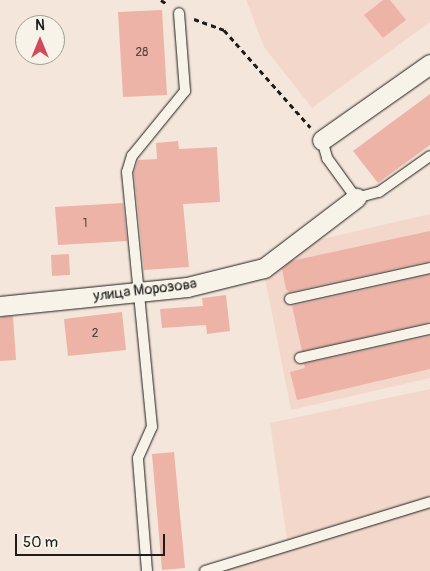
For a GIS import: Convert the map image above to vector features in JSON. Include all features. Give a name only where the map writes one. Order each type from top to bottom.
[{"type":"street","points":[[322,140],[430,64]]},
{"type":"street","name":"улица Морозова","points":[[0,306],[187,287],[264,268],[356,198]]},
{"type":"lane","points":[[146,571],[138,458],[152,427],[137,292],[127,172],[132,156],[186,91],[179,13]]},
{"type":"lane","points":[[322,140],[327,158],[356,198],[379,192],[430,156]]},
{"type":"lane","points":[[290,299],[430,268]]},
{"type":"lane","points":[[300,358],[430,329]]},
{"type":"lane","points":[[205,571],[430,502]]},
{"type":"path","points":[[161,0],[179,13],[224,30],[322,140]]},
{"type":"shaded area","points":[[246,0],[430,0],[430,22],[312,108],[264,47]]},
{"type":"shaded area","points":[[430,214],[430,378],[291,410],[264,273],[309,242]]},
{"type":"shaded area","points":[[430,389],[430,571],[207,571],[206,566],[287,540],[270,423]]},
{"type":"building","points":[[383,0],[390,0],[406,20],[383,38],[364,15]]},
{"type":"building","points":[[162,10],[167,95],[123,97],[118,12]]},
{"type":"building","points":[[430,94],[430,145],[378,183],[353,151]]},
{"type":"building","points":[[178,141],[179,149],[217,147],[220,202],[183,204],[189,267],[144,270],[134,172],[138,160],[157,159],[156,143]]},
{"type":"building","points":[[123,203],[127,241],[58,245],[55,207]]},
{"type":"building","points":[[430,231],[430,261],[289,292],[286,289],[282,269],[291,261]]},
{"type":"building","points":[[69,254],[70,275],[52,276],[51,255]]},
{"type":"building","points":[[430,275],[430,322],[302,351],[292,306]]},
{"type":"building","points":[[226,295],[230,331],[207,334],[206,325],[162,328],[160,309],[203,306],[202,298]]},
{"type":"building","points":[[122,312],[126,350],[68,356],[64,319]]},
{"type":"building","points":[[13,316],[16,360],[0,361],[0,317]]},
{"type":"building","points":[[430,336],[430,369],[297,400],[290,372],[305,368],[304,364]]},
{"type":"building","points":[[174,452],[185,568],[162,570],[152,454]]}]
